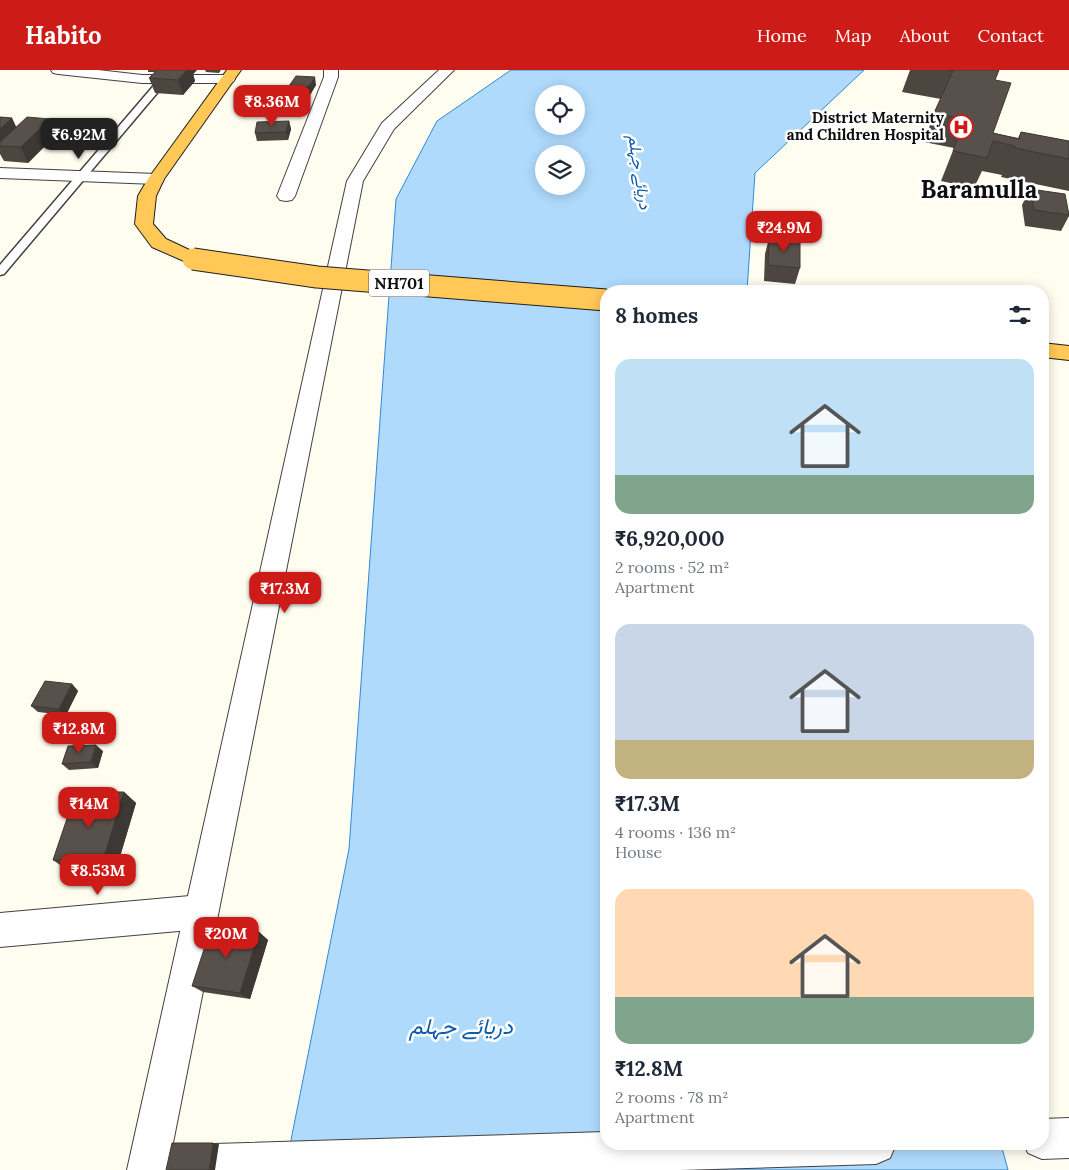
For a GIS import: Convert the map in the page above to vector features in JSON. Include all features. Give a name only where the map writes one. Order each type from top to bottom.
[{"type":"highway","name":"NH701","points":[[231,75],[156,180],[147,196],[144,224],[159,243],[193,259],[317,277],[600,300]]},
{"type":"highway","points":[[1049,350],[1069,353]]},
{"type":"street","points":[[58,70],[142,79],[231,75]]},
{"type":"street","points":[[286,196],[331,78],[331,70]]},
{"type":"street","points":[[447,70],[388,126],[355,181],[148,1168],[679,1150]]},
{"type":"street","points":[[0,173],[156,180]]},
{"type":"street","points":[[0,930],[201,912]]},
{"type":"street","points":[[1049,1139],[1069,1138]]},
{"type":"lane","points":[[0,272],[166,78]]},
{"type":"water","name":"دریائے جہلم","points":[[511,70],[864,70],[755,173],[747,285],[600,285],[600,1150],[1003,1150],[1008,1170],[285,1170],[349,849],[396,199],[437,121]]},
{"type":"building","points":[[157,70],[187,70],[178,80],[149,78]]},
{"type":"building","points":[[947,70],[999,70],[995,80],[1011,83],[993,133],[1019,139],[1021,132],[1069,141],[1069,159],[1015,148],[1015,146],[993,141],[987,158],[953,151],[965,119],[934,113],[953,71]]},
{"type":"building","points":[[296,76],[315,77],[308,87],[289,86]]},
{"type":"building","points":[[0,117],[12,118],[0,129]]},
{"type":"building","points":[[27,117],[50,119],[21,147],[0,146],[0,142]]},
{"type":"building","points":[[289,121],[286,132],[255,133],[257,122]]},
{"type":"building","points":[[1030,189],[1065,194],[1069,215],[1034,210]]},
{"type":"building","points":[[769,238],[800,241],[800,268],[768,265]]},
{"type":"building","points":[[45,681],[72,684],[59,709],[31,706]]},
{"type":"building","points":[[96,745],[91,762],[62,764],[68,746]]},
{"type":"building","points":[[76,792],[124,792],[100,870],[72,870],[75,860],[53,860]]},
{"type":"building","points":[[212,925],[259,932],[240,993],[192,986]]},
{"type":"building","points":[[172,1143],[213,1143],[209,1170],[166,1170]]},
{"type":"place","name":"District Maternity and Children Hospital","points":[[961,127]]},
{"type":"district","name":"Baramulla","points":[[979,190]]}]
